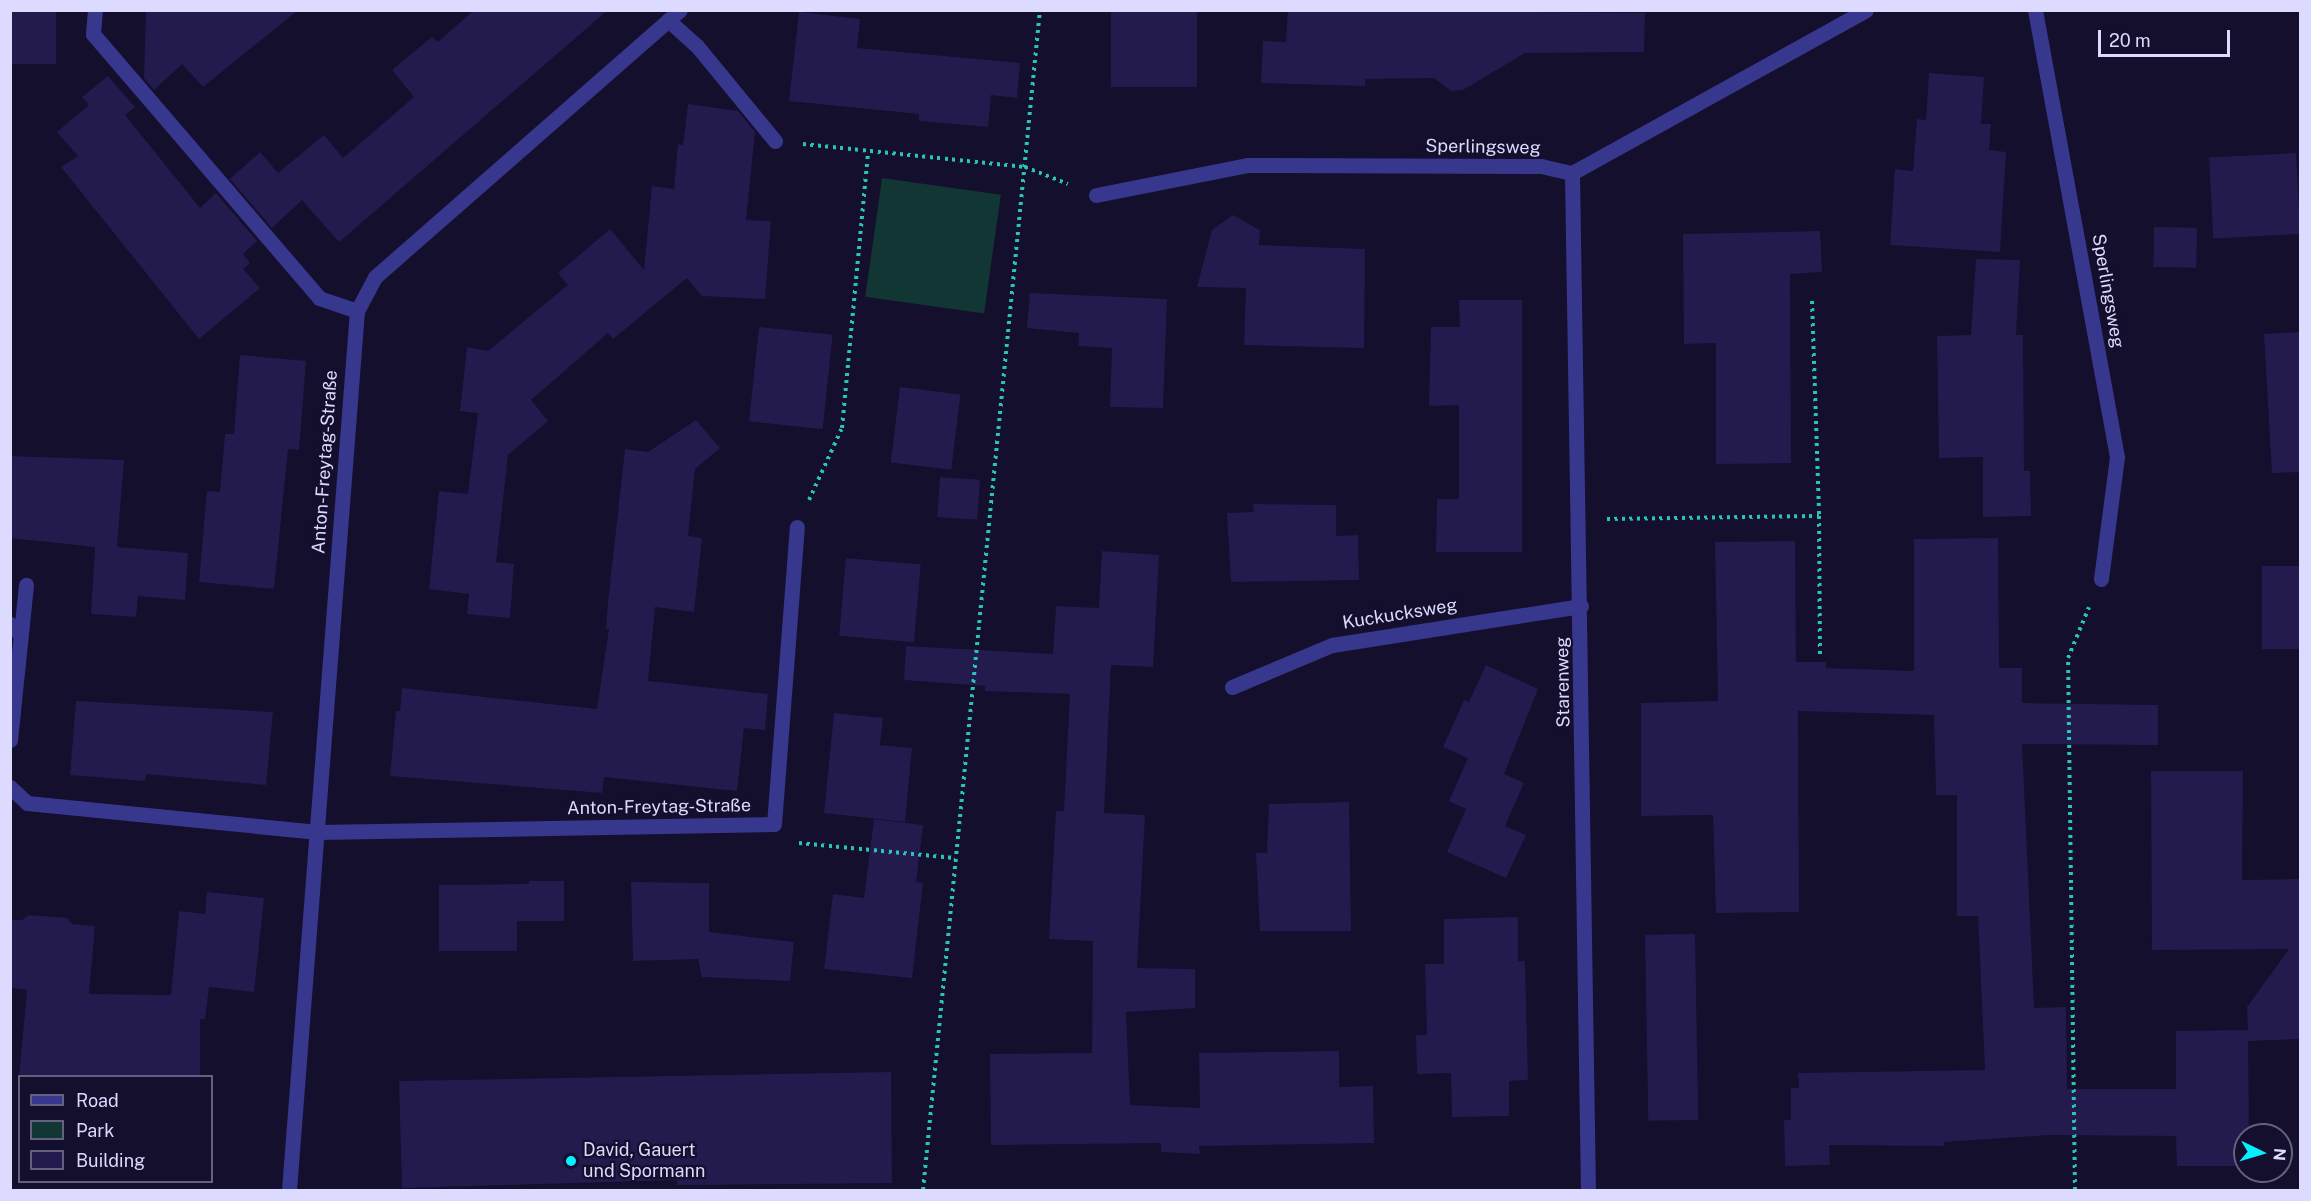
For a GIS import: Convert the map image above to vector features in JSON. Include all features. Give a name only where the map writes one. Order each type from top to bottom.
[{"type":"street","points":[[95,10],[93,33],[319,298],[357,311]]},
{"type":"street","points":[[1572,173],[1866,10]]},
{"type":"street","name":"Sperlingsweg","points":[[2036,10],[2117,457],[2101,579]]},
{"type":"street","points":[[670,14],[776,141]]},
{"type":"street","name":"Anton-Freytag-Straße","points":[[289,1191],[357,311],[375,277],[670,14]]},
{"type":"street","name":"Sperlingsweg","points":[[1096,195],[1247,165],[1541,166],[1572,173]]},
{"type":"street","name":"Starenweg","points":[[1572,173],[1581,606],[1588,1191]]},
{"type":"street","name":"Anton-Freytag-Straße","points":[[10,787],[27,803],[318,832],[774,824],[797,526]]},
{"type":"street","points":[[10,740],[15,629],[26,585]]},
{"type":"street","name":"Kuckucksweg","points":[[1232,687],[1332,645],[1581,606]]},
{"type":"path","points":[[923,1191],[954,858],[1040,10]]},
{"type":"path","points":[[776,141],[1025,167],[1096,195]]},
{"type":"path","points":[[797,526],[842,428],[868,152]]},
{"type":"path","points":[[1812,302],[1819,516],[1820,656]]},
{"type":"path","points":[[1579,519],[1819,516]]},
{"type":"path","points":[[2075,1191],[2068,658],[2101,579]]},
{"type":"path","points":[[774,824],[776,841],[954,858]]},
{"type":"green space","points":[[882,178],[1001,195],[984,314],[865,297]]},
{"type":"building","points":[[10,10],[56,10],[56,64],[10,64]]},
{"type":"building","points":[[146,10],[298,10],[203,87],[182,64],[154,90],[144,78]]},
{"type":"building","points":[[474,10],[608,10],[339,242],[302,200],[272,228],[230,179],[260,152],[278,173],[324,135],[343,158],[414,97],[392,70],[432,37],[438,42]]},
{"type":"building","points":[[1111,10],[1197,10],[1197,87],[1111,87]]},
{"type":"building","points":[[1288,10],[1645,13],[1644,52],[1525,53],[1463,90],[1451,91],[1434,78],[1365,79],[1365,86],[1261,83],[1263,41],[1286,42]]},
{"type":"building","points":[[799,12],[860,19],[857,48],[1020,63],[1017,98],[991,95],[988,127],[919,121],[919,114],[789,101]]},
{"type":"building","points":[[1929,73],[1984,77],[1981,124],[1991,124],[1989,150],[2006,152],[2000,252],[1890,245],[1895,169],[1913,171],[1917,119],[1926,120]]},
{"type":"building","points":[[108,76],[135,107],[125,115],[200,208],[216,193],[257,241],[243,254],[250,263],[243,269],[260,288],[199,339],[61,167],[78,156],[57,132],[89,105],[82,97]]},
{"type":"building","points":[[688,104],[738,111],[755,132],[746,220],[771,221],[765,299],[702,296],[687,278],[613,339],[608,333],[531,400],[548,421],[508,455],[496,562],[514,564],[510,618],[467,614],[469,594],[429,589],[439,491],[468,494],[478,413],[460,411],[467,347],[488,351],[568,285],[558,273],[610,229],[644,270],[652,186],[674,189],[678,144],[683,145]]},
{"type":"building","points":[[2296,153],[2300,234],[2213,238],[2209,158]]},
{"type":"building","points":[[1233,215],[1260,230],[1259,245],[1365,249],[1364,348],[1244,345],[1246,288],[1197,287],[1212,230]]},
{"type":"building","points":[[2154,227],[2197,228],[2196,268],[2153,267]]},
{"type":"building","points":[[1820,231],[1822,272],[1790,274],[1791,463],[1716,464],[1716,343],[1684,344],[1683,234]]},
{"type":"building","points":[[1976,259],[2020,260],[2016,335],[2023,335],[2024,471],[2030,471],[2031,516],[1983,517],[1983,457],[1939,458],[1937,336],[1971,335]]},
{"type":"building","points":[[1030,293],[1167,299],[1163,408],[1110,407],[1112,348],[1078,346],[1079,333],[1027,328]]},
{"type":"building","points":[[1459,300],[1522,300],[1522,552],[1436,552],[1437,499],[1459,499],[1459,405],[1429,406],[1431,327],[1460,327]]},
{"type":"building","points":[[759,327],[833,335],[823,429],[749,421]]},
{"type":"building","points":[[2301,332],[2301,472],[2272,473],[2264,334]]},
{"type":"building","points":[[240,355],[306,361],[299,450],[288,449],[274,589],[199,582],[207,491],[220,492],[225,434],[234,434]]},
{"type":"building","points":[[900,387],[961,394],[951,470],[891,462]]},
{"type":"building","points":[[696,420],[720,448],[695,469],[688,536],[702,538],[694,612],[655,607],[648,681],[768,694],[765,730],[744,728],[737,791],[604,777],[602,793],[390,776],[396,711],[400,711],[402,688],[597,709],[609,629],[606,629],[608,602],[625,449],[648,452]]},
{"type":"building","points":[[10,456],[124,460],[117,547],[188,553],[185,600],[138,596],[136,617],[91,614],[95,547],[10,538]]},
{"type":"building","points":[[940,477],[980,480],[977,520],[937,517]]},
{"type":"building","points":[[1253,504],[1336,505],[1336,536],[1358,535],[1359,580],[1231,582],[1227,513],[1254,512]]},
{"type":"building","points":[[1998,538],[1999,668],[2022,668],[2022,703],[2158,705],[2158,745],[2022,744],[2034,1008],[2066,1007],[2067,1089],[2176,1089],[2176,1031],[2248,1030],[2247,1007],[2289,949],[2152,950],[2151,771],[2243,771],[2242,880],[2301,879],[2301,1039],[2248,1041],[2249,1123],[2233,1123],[2233,1166],[2177,1166],[2176,1136],[2049,1135],[1944,1142],[1944,1146],[1829,1145],[1830,1165],[1785,1166],[1784,1120],[1791,1120],[1791,1088],[1799,1088],[1798,1073],[1985,1070],[1978,916],[1957,916],[1957,795],[1936,795],[1934,715],[1798,711],[1799,912],[1716,913],[1713,815],[1641,816],[1641,703],[1718,701],[1715,542],[1795,541],[1796,662],[1826,662],[1826,668],[1914,671],[1914,539]]},
{"type":"building","points":[[1102,551],[1159,555],[1153,667],[1111,665],[1104,813],[1145,815],[1137,968],[1195,969],[1195,1008],[1126,1012],[1130,1105],[1200,1108],[1199,1053],[1339,1051],[1339,1087],[1373,1086],[1374,1143],[1199,1146],[1200,1154],[1161,1152],[1161,1143],[991,1145],[990,1054],[1092,1053],[1093,941],[1049,939],[1056,811],[1064,811],[1070,694],[985,691],[985,686],[904,680],[906,646],[1053,654],[1056,606],[1099,608]]},
{"type":"building","points":[[846,558],[921,565],[914,642],[839,636]]},
{"type":"building","points":[[2262,566],[2300,566],[2300,649],[2262,649]]},
{"type":"building","points":[[1486,665],[1538,689],[1504,774],[1524,783],[1505,826],[1526,835],[1506,878],[1447,852],[1466,809],[1449,801],[1468,758],[1443,747],[1464,700],[1469,702]]},
{"type":"building","points":[[76,701],[273,712],[266,785],[146,774],[145,781],[70,775]]},
{"type":"building","points":[[834,713],[883,718],[880,745],[912,748],[905,822],[824,813]]},
{"type":"building","points":[[1349,802],[1351,931],[1260,931],[1256,853],[1267,853],[1269,804]]},
{"type":"building","points":[[874,819],[923,825],[916,882],[923,883],[912,978],[824,969],[833,894],[864,898]]},
{"type":"building","points":[[529,881],[564,881],[564,921],[517,921],[517,951],[439,951],[439,885],[529,884]]},
{"type":"building","points":[[631,882],[709,883],[709,932],[794,942],[790,981],[702,977],[698,959],[633,961]]},
{"type":"building","points":[[207,892],[264,898],[254,992],[209,987],[205,1019],[200,1019],[200,1075],[19,1075],[27,990],[10,988],[10,920],[22,920],[29,915],[67,918],[72,924],[95,926],[89,994],[171,995],[179,911],[205,914]]},
{"type":"building","points":[[1518,917],[1518,961],[1525,961],[1528,1080],[1509,1081],[1509,1116],[1452,1117],[1451,1073],[1417,1074],[1416,1035],[1427,1035],[1425,964],[1444,964],[1444,919]]},
{"type":"building","points":[[1695,934],[1698,1120],[1648,1121],[1645,935]]},
{"type":"building","points":[[891,1072],[892,1183],[677,1185],[677,1180],[402,1188],[399,1081]]},
{"type":"place","name":"David, Gauert und Spormann","points":[[571,1161]]}]
